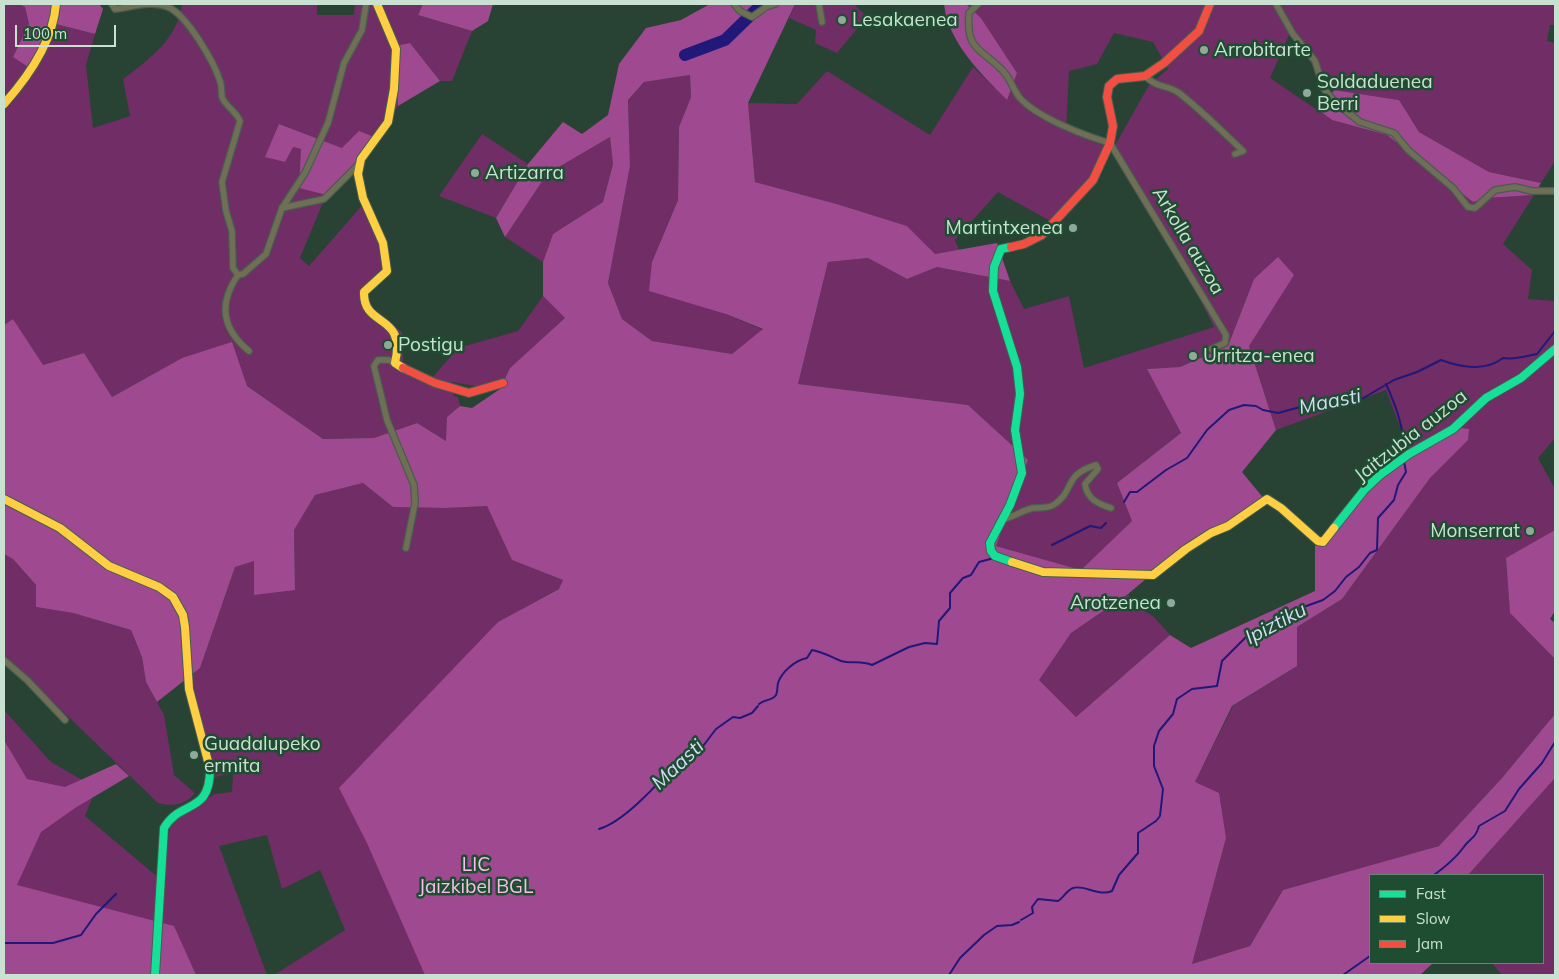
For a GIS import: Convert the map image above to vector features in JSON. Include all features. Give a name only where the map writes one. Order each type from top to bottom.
[{"type":"street","points":[[4,104],[28,77],[57,16],[56,4]]},
{"type":"street","points":[[112,4],[115,9],[140,4],[153,4],[168,7],[179,15],[197,37],[220,81],[223,98],[237,114],[240,121],[222,182],[226,211],[232,231],[233,268],[238,275]]},
{"type":"street","points":[[249,351],[234,340],[228,328],[226,315],[230,286],[238,275],[243,274],[266,254],[282,208],[305,173],[328,123],[344,63],[362,30],[366,4]]},
{"type":"street","points":[[377,4],[397,52],[389,121],[374,139],[358,171],[359,186],[383,236],[388,260],[387,271],[364,292],[364,306],[371,315],[389,325],[396,334],[399,346],[395,363]]},
{"type":"street","points":[[734,4],[740,11],[752,17],[766,6],[775,4]]},
{"type":"street","points":[[819,4],[822,22]]},
{"type":"street","points":[[978,4],[968,13],[968,32],[976,49],[1004,72],[1020,98],[1063,125],[1087,136],[1110,143]]},
{"type":"street","points":[[1004,519],[1022,473],[1015,430],[1020,394],[1017,367],[993,291],[994,267],[1001,249],[1024,244],[1042,234],[1093,180],[1110,143],[1113,126],[1107,97],[1109,86],[1117,79],[1145,76],[1164,63],[1199,31],[1210,4]]},
{"type":"street","points":[[1276,4],[1293,34],[1315,61],[1324,89],[1336,103],[1360,122],[1394,133],[1408,150],[1453,188],[1468,207],[1475,208],[1495,190],[1515,188],[1532,191],[1555,190]]},
{"type":"street","points":[[1145,76],[1154,85],[1177,91],[1243,150],[1234,154]]},
{"type":"street","name":"Arkolla auzoa","points":[[1110,143],[1226,335],[1225,343],[1212,349]]},
{"type":"street","points":[[282,208],[324,200],[362,160]]},
{"type":"street","name":"Jaitzubia auzoa","points":[[1004,519],[990,542],[991,551],[1006,561],[1043,572],[1153,575],[1186,549],[1211,533],[1228,526],[1267,499],[1272,500],[1313,540],[1323,542],[1365,489],[1380,475],[1409,454],[1453,429],[1486,398],[1520,378],[1555,349]]},
{"type":"street","points":[[406,548],[415,502],[414,485],[387,420],[374,366],[378,360],[389,360],[416,375],[446,387],[475,393],[491,385],[503,383]]},
{"type":"street","points":[[1004,519],[1031,508],[1054,506],[1061,499],[1073,477],[1084,469],[1096,465],[1098,469],[1085,484],[1086,492],[1097,504],[1111,508]]},
{"type":"street","points":[[4,499],[67,533],[86,550],[115,569],[165,590],[178,603],[186,625],[188,686],[210,771],[209,787],[205,796],[199,802],[171,818],[164,828],[155,975]]},
{"type":"street","points":[[4,660],[27,680],[65,720]]},
{"type":"green space","points":[[4,4],[19,4],[25,7],[29,24],[13,57],[51,23],[95,34],[86,65],[93,128],[130,116],[123,79],[152,56],[169,37],[180,16],[182,4],[317,4],[317,15],[354,15],[355,4],[423,4],[418,15],[472,31],[452,81],[440,81],[410,43],[395,46],[398,106],[379,139],[342,148],[279,124],[293,147],[301,149],[300,188],[326,195],[300,258],[309,266],[366,201],[388,262],[362,295],[373,313],[402,332],[403,362],[432,378],[458,348],[518,331],[543,296],[565,318],[510,368],[500,389],[495,382],[481,387],[452,382],[450,389],[454,396],[458,397],[460,406],[447,417],[447,442],[417,423],[374,438],[323,439],[247,386],[182,358],[112,397],[84,353],[42,365],[13,319],[4,325]]},
{"type":"green space","points":[[19,4],[99,4],[103,9],[95,34],[52,23],[30,68],[13,57],[29,24],[25,7]]},
{"type":"green space","points":[[423,4],[493,4],[488,21],[472,31],[418,15]]},
{"type":"green space","name":"LIC Jaizkibel BGL","points":[[710,4],[795,4],[748,103],[755,182],[840,205],[907,226],[935,254],[997,243],[1010,281],[937,267],[907,279],[868,258],[828,262],[798,384],[968,405],[1028,460],[996,546],[1081,570],[1132,521],[1117,483],[1181,433],[1147,369],[1180,367],[1228,346],[1254,279],[1278,257],[1294,275],[1249,346],[1276,430],[1242,472],[1265,500],[1228,523],[1195,538],[1128,594],[1071,633],[1039,680],[1076,717],[1170,635],[1191,648],[1315,591],[1315,546],[1373,473],[1451,427],[1469,429],[1468,440],[1430,478],[1342,599],[1297,627],[1297,666],[1232,706],[1195,782],[1219,793],[1226,838],[1192,964],[1250,946],[1283,890],[1439,846],[1502,778],[1555,714],[1555,778],[1469,874],[1369,874],[1369,964],[1432,964],[1420,975],[425,975],[367,843],[339,788],[498,622],[559,589],[563,580],[512,560],[487,506],[445,508],[393,507],[363,483],[315,495],[294,530],[295,590],[254,595],[254,561],[235,567],[200,668],[157,702],[146,682],[142,657],[131,630],[73,613],[36,607],[36,585],[13,559],[4,554],[4,325],[13,319],[43,365],[84,353],[112,397],[182,358],[232,342],[247,386],[323,439],[374,438],[417,423],[446,441],[447,417],[460,406],[472,408],[500,389],[510,368],[565,318],[543,296],[543,262],[553,234],[603,202],[613,164],[610,137],[547,174],[505,237],[496,218],[528,164],[563,122],[582,134],[608,115],[619,64],[646,28],[681,20]],"holes":[[[690,75],[691,97],[679,127],[678,200],[652,262],[649,291],[726,314],[763,329],[732,354],[652,341],[622,319],[608,283],[630,166],[628,100],[644,82]]]},
{"type":"green space","points":[[795,4],[854,4],[867,17],[837,53],[815,43],[816,30],[789,18]]},
{"type":"green space","points":[[944,4],[966,4],[981,18],[1017,73],[1007,100],[977,68],[959,44],[947,18]]},
{"type":"green space","points":[[966,4],[1555,4],[1555,25],[1550,25],[1547,41],[1555,43],[1555,161],[1541,183],[1489,172],[1419,132],[1399,100],[1334,90],[1292,28],[1270,78],[1332,120],[1387,135],[1473,202],[1486,198],[1534,195],[1503,244],[1532,270],[1528,299],[1555,301],[1555,438],[1538,458],[1555,489],[1555,530],[1506,559],[1510,613],[1555,659],[1555,714],[1502,778],[1439,846],[1283,890],[1250,946],[1192,964],[1226,838],[1195,782],[1233,706],[1297,666],[1297,627],[1342,599],[1430,478],[1468,440],[1410,453],[1386,390],[1276,430],[1248,343],[1254,279],[1228,346],[1180,367],[1147,369],[1181,433],[1117,483],[1132,521],[1081,570],[996,546],[1028,460],[968,405],[798,384],[828,262],[868,258],[907,279],[937,267],[1010,281],[1024,309],[1069,296],[1084,368],[1214,327],[1178,255],[1113,149],[1052,222],[998,192],[955,240],[959,250],[935,254],[907,226],[840,205],[755,182],[748,103],[797,104],[827,71],[930,135],[973,67],[1006,99],[1017,73],[981,18]],"holes":[[[1114,33],[1153,42],[1168,69],[1149,85],[1113,149],[1066,131],[1069,71],[1097,64]]]},
{"type":"green space","points":[[410,43],[440,81],[398,106],[395,46]]},
{"type":"green space","points":[[690,75],[691,97],[679,127],[678,200],[652,262],[726,314],[763,330],[732,354],[652,341],[622,319],[608,283],[630,166],[628,100],[644,82]]},
{"type":"green space","points":[[1334,90],[1399,100],[1419,132],[1489,172],[1541,183],[1534,195],[1486,198],[1473,202],[1387,135],[1332,120],[1321,112]]},
{"type":"green space","points":[[279,124],[342,148],[359,131],[379,139],[326,195],[299,188],[301,149],[293,147],[285,162],[265,157]]},
{"type":"green space","points":[[482,134],[528,164],[496,218],[439,196]]},
{"type":"green space","points":[[610,137],[613,164],[603,202],[553,234],[543,262],[505,237],[547,174]]},
{"type":"green space","name":"LIC Jaizkibel BGL","points":[[363,483],[393,507],[445,508],[487,506],[512,560],[563,580],[560,588],[498,622],[1107,975],[274,975],[345,930],[320,870],[282,889],[267,835],[219,846],[267,975],[4,975],[4,710],[51,762],[96,788],[85,816],[160,879],[171,824],[214,794],[232,792],[233,773],[215,777],[207,739],[186,679],[200,668],[235,567],[254,560],[295,590],[294,530],[315,495]]},
{"type":"green space","points":[[1555,530],[1555,611],[1550,619],[1555,623],[1555,659],[1510,613],[1506,558]]},
{"type":"green space","points":[[4,554],[13,559],[36,585],[36,607],[73,613],[131,630],[142,657],[146,682],[164,715],[174,775],[195,793],[191,797],[173,805],[158,803],[24,674],[4,659]]},
{"type":"green space","points":[[1128,594],[1135,604],[1154,617],[1170,635],[1076,717],[1039,680],[1071,633]]},
{"type":"green space","points":[[4,740],[27,779],[65,787],[116,764],[129,776],[75,808],[41,832],[17,885],[174,926],[196,975],[4,975]]},
{"type":"green space","points":[[1555,778],[1555,975],[1502,975],[1493,964],[1544,964],[1544,874],[1469,874]]},
{"type":"waterway","points":[[685,55],[725,40],[762,4]]},
{"type":"waterway","name":"Maasti","points":[[1124,502],[1130,492],[1137,492],[1166,470],[1187,458],[1207,430],[1229,410],[1244,405],[1256,406],[1263,410],[1278,413],[1315,403],[1342,399],[1360,400],[1394,380],[1417,372],[1441,360],[1456,365],[1480,367],[1503,358],[1516,358],[1537,354],[1555,331]]},
{"type":"waterway","name":"Ipiztiku","points":[[1386,384],[1402,428],[1403,456]]},
{"type":"waterway","name":"Ipiztiku","points":[[1021,920],[1033,913],[1032,907],[1038,899],[1058,901],[1069,890],[1077,887],[1097,892],[1112,891],[1119,875],[1138,853],[1138,833],[1156,821],[1160,816],[1163,789],[1154,766],[1154,746],[1159,731],[1173,714],[1177,699],[1192,689],[1217,686],[1222,661],[1246,637],[1281,623],[1298,609],[1323,600],[1335,591],[1370,553],[1377,550],[1378,518],[1394,500],[1398,485],[1406,472],[1404,461]]},
{"type":"waterway","name":"Maasti","points":[[1052,545],[1090,526],[1101,528],[1106,523]]},
{"type":"waterway","name":"Maasti","points":[[759,704],[776,695],[778,683],[786,670],[807,658],[812,650],[841,661],[872,665],[909,647],[925,643],[937,644],[939,621],[950,608],[950,593],[963,578],[971,575],[979,562],[994,558]]},
{"type":"waterway","name":"Maasti","points":[[599,829],[619,819],[629,811],[658,783],[672,766],[682,766],[700,750],[716,729],[733,717],[740,718],[752,713],[758,706]]},
{"type":"waterway","points":[[1435,874],[1457,856],[1474,836],[1479,826],[1505,811],[1519,789],[1542,763],[1555,742]]},
{"type":"waterway","points":[[4,943],[53,943],[81,935],[96,914],[116,894]]},
{"type":"waterway","name":"Ipiztiku","points":[[949,975],[960,958],[984,935],[997,926],[1012,925],[1019,922]]},
{"type":"waterway","points":[[1343,975],[1369,957]]},
{"type":"traffic: fast","points":[[1011,247],[1001,249],[994,267],[993,291],[1017,367],[1020,394],[1015,430],[1022,473],[1010,505],[990,543],[991,551],[995,556],[1012,562]]},
{"type":"traffic: fast","points":[[1334,528],[1365,489],[1380,475],[1409,454],[1453,429],[1486,398],[1521,378],[1555,349]]},
{"type":"traffic: fast","points":[[155,975],[164,828],[178,813],[193,805],[205,794],[209,784],[210,769]]},
{"type":"traffic: slow","points":[[4,104],[31,70],[45,45],[54,18],[56,4]]},
{"type":"traffic: slow","points":[[377,4],[396,49],[394,89],[388,122],[361,159],[358,174],[363,198],[383,243],[387,271],[364,292],[366,304],[370,312],[384,322],[395,336],[397,347],[395,363],[403,368]]},
{"type":"traffic: slow","points":[[4,499],[60,528],[109,566],[159,587],[173,597],[183,615],[189,689],[210,769]]},
{"type":"traffic: slow","points":[[1012,562],[1043,572],[1153,575],[1186,549],[1211,533],[1228,526],[1267,499],[1281,508],[1318,541],[1323,542],[1334,528]]},
{"type":"traffic: jam","points":[[1011,247],[1024,244],[1042,235],[1093,180],[1110,143],[1113,126],[1107,97],[1109,86],[1117,79],[1145,76],[1164,63],[1199,31],[1210,4]]},
{"type":"traffic: jam","points":[[403,368],[435,383],[469,393],[503,383]]},
{"type":"place","name":"Lesakaenea","points":[[842,20]]},
{"type":"place","name":"Arrobitarte","points":[[1204,50]]},
{"type":"place","name":"Soldaduenea Berri","points":[[1307,93]]},
{"type":"place","name":"Artizarra","points":[[475,173]]},
{"type":"place","name":"Martintxenea","points":[[1073,228]]},
{"type":"place","name":"Postigu","points":[[388,345]]},
{"type":"place","name":"Urritza-enea","points":[[1193,356]]},
{"type":"place","name":"Monserrat","points":[[1530,531]]},
{"type":"place","name":"Arotzenea","points":[[1171,603]]},
{"type":"place","name":"Guadalupeko ermita","points":[[194,755]]}]
